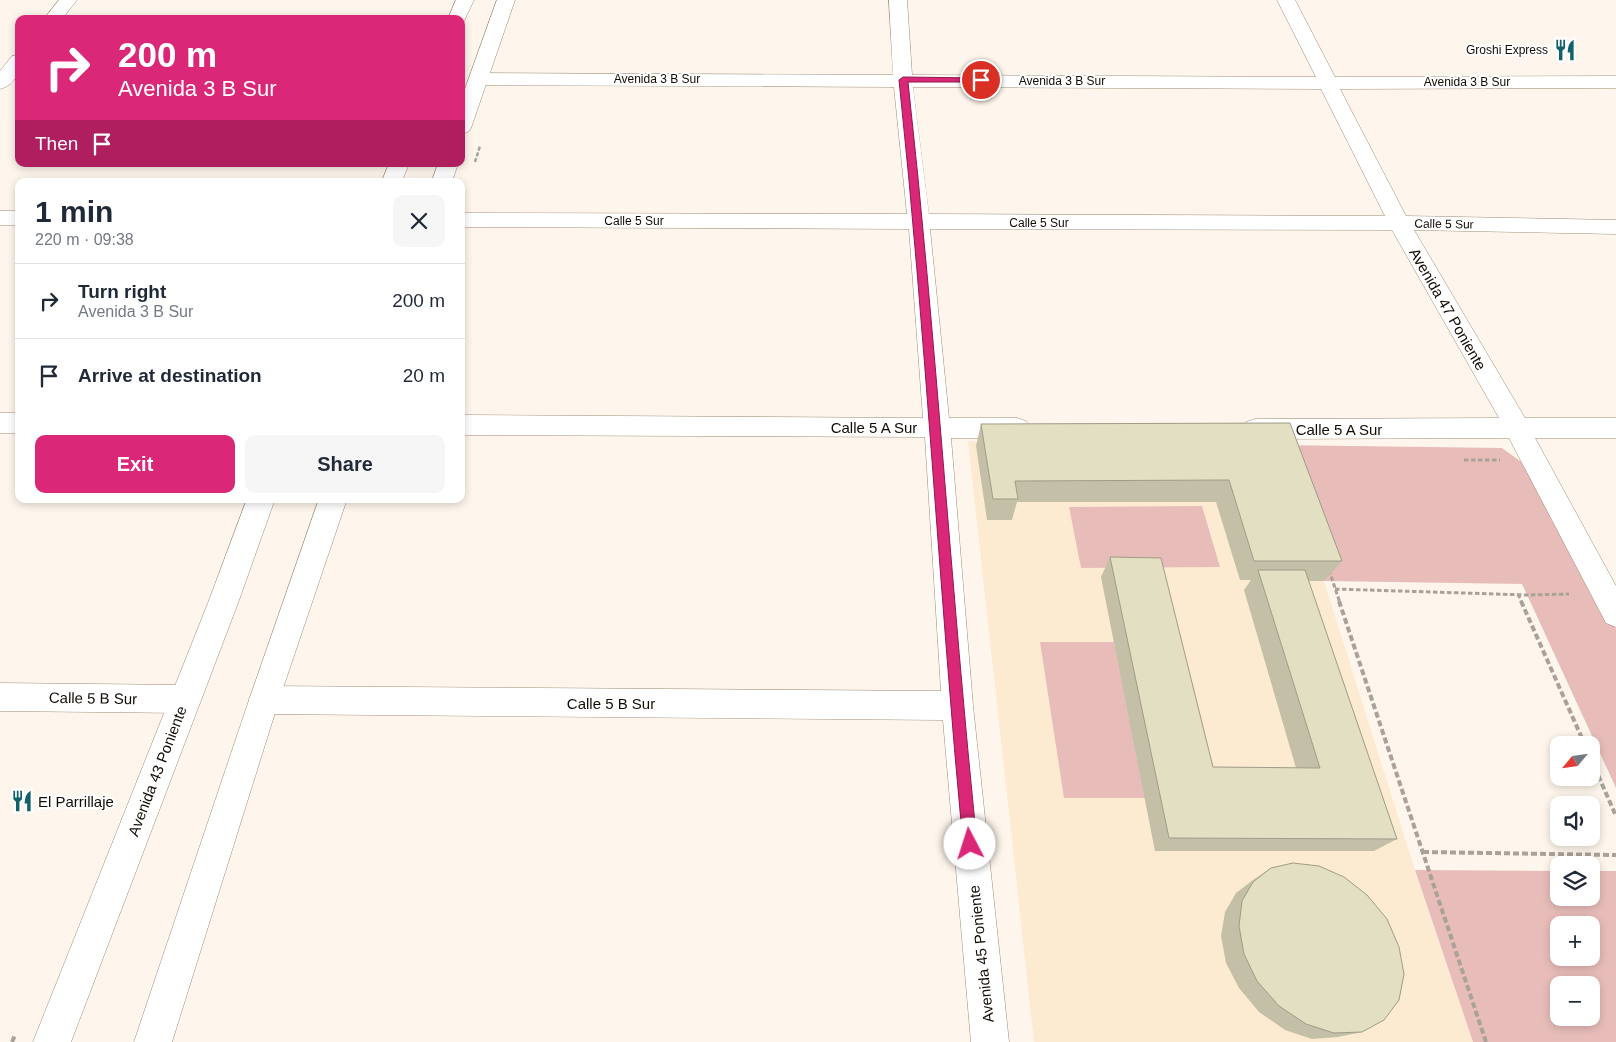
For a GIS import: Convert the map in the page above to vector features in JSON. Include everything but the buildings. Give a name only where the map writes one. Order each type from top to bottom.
[{"type":"street","points":[[56,15],[68,0]]},
{"type":"street","points":[[459,15],[465,0]]},
{"type":"street","points":[[465,116],[506,0]]},
{"type":"street","name":"Avenida 45 Poniente","points":[[898,0],[903,80],[919,223],[937,428],[957,706],[990,1042]]},
{"type":"street","name":"Avenida 47 Poniente","points":[[1286,0],[1399,223],[1517,428],[1616,614]]},
{"type":"street","name":"Avenida 3 B Sur","points":[[478,79],[1328,83],[1616,82]]},
{"type":"street","points":[[0,218],[15,218]]},
{"type":"street","name":"Calle 5 Sur","points":[[465,220],[919,223],[1399,223],[1616,227]]},
{"type":"street","points":[[0,423],[15,423]]},
{"type":"street","name":"Calle 5 A Sur","points":[[465,425],[1044,428]]},
{"type":"street","name":"Calle 5 A Sur","points":[[1229,429],[1616,428]]},
{"type":"street","name":"Avenida 43 Poniente","points":[[52,1042],[259,503]]},
{"type":"street","points":[[153,1042],[264,700],[332,503]]},
{"type":"street","name":"Calle 5 B Sur","points":[[0,697],[185,699]]},
{"type":"street","name":"Calle 5 B Sur","points":[[264,700],[957,706]]},
{"type":"path","points":[[1455,459],[1504,460]]},
{"type":"path","points":[[1326,563],[1486,1042]]},
{"type":"path","points":[[1335,589],[1527,595],[1605,594]]},
{"type":"path","points":[[1518,594],[1581,736]]},
{"type":"path","points":[[1600,780],[1616,816]]},
{"type":"path","points":[[1423,852],[1616,855]]},
{"type":"shaded area","points":[[968,441],[1276,445],[1324,581],[1415,870],[1473,1042],[1034,1042]]},
{"type":"shaded area","points":[[1276,445],[1502,448],[1530,468],[1616,629],[1616,788],[1600,753],[1600,736],[1592,736],[1522,584],[1324,581]]},
{"type":"shaded area","points":[[1202,506],[1220,567],[1081,568],[1069,507]]},
{"type":"shaded area","points":[[1040,642],[1114,642],[1146,798],[1064,798]]},
{"type":"shaded area","points":[[1415,870],[1550,871],[1550,906],[1600,906],[1600,871],[1616,871],[1616,1042],[1473,1042]]},
{"type":"place","name":"Groshi Express","points":[[1565,50]]},
{"type":"place","name":"El Parrillaje","points":[[22,801]]},
{"type":"route","points":[[970,844],[957,706],[937,428],[919,223],[903,80],[981,80]]}]
